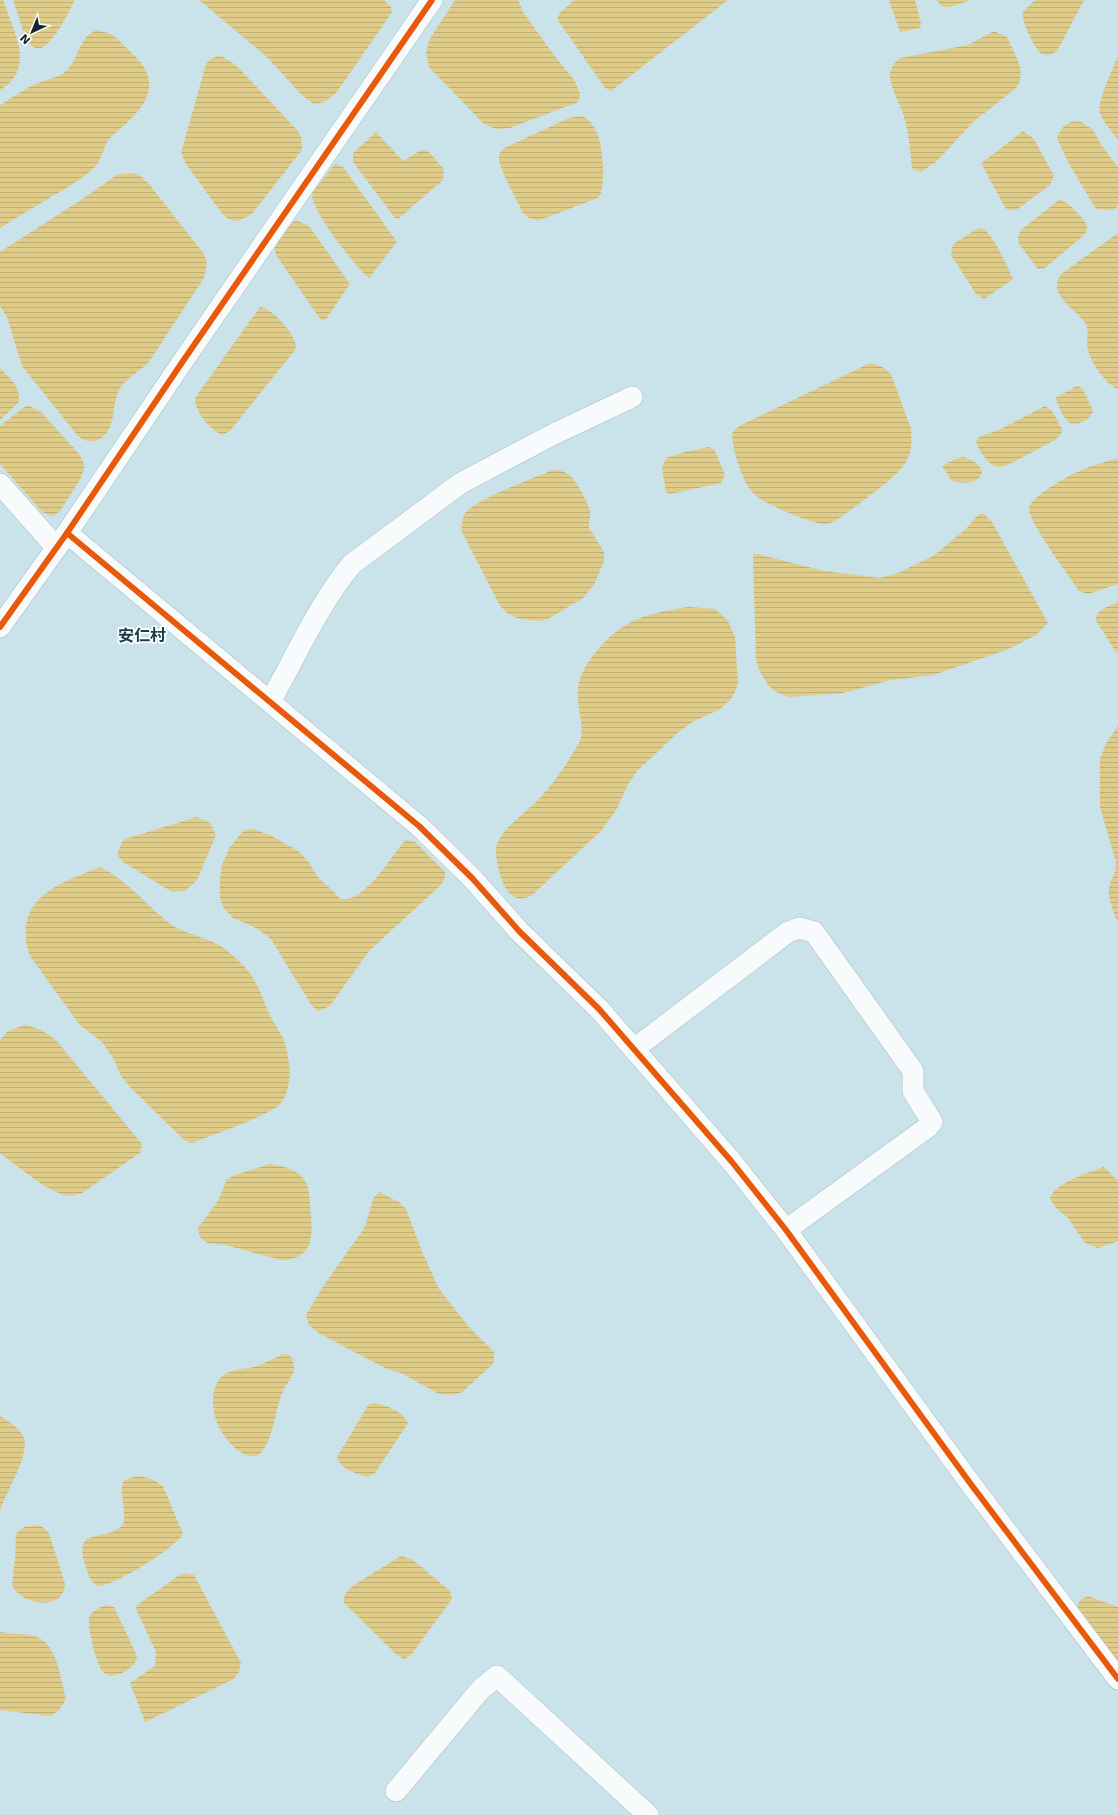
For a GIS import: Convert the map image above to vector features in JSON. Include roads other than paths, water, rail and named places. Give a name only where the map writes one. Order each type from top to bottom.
[{"type":"street","points":[[0,627],[62,540],[183,360],[432,0]]},
{"type":"street","points":[[270,702],[327,599],[352,564],[461,483],[552,435],[632,397]]},
{"type":"street","points":[[0,484],[62,540],[270,702],[419,826],[472,878],[519,931],[599,1009],[732,1162],[786,1230],[970,1483],[1118,1680]]},
{"type":"street","points":[[634,1049],[788,932],[799,928],[814,932],[913,1071],[913,1091],[932,1122],[928,1128],[786,1230]]},
{"type":"street","points":[[396,1791],[481,1689],[497,1676],[648,1815]]},
{"type":"district","name":"安仁村","points":[[142,635]]}]
